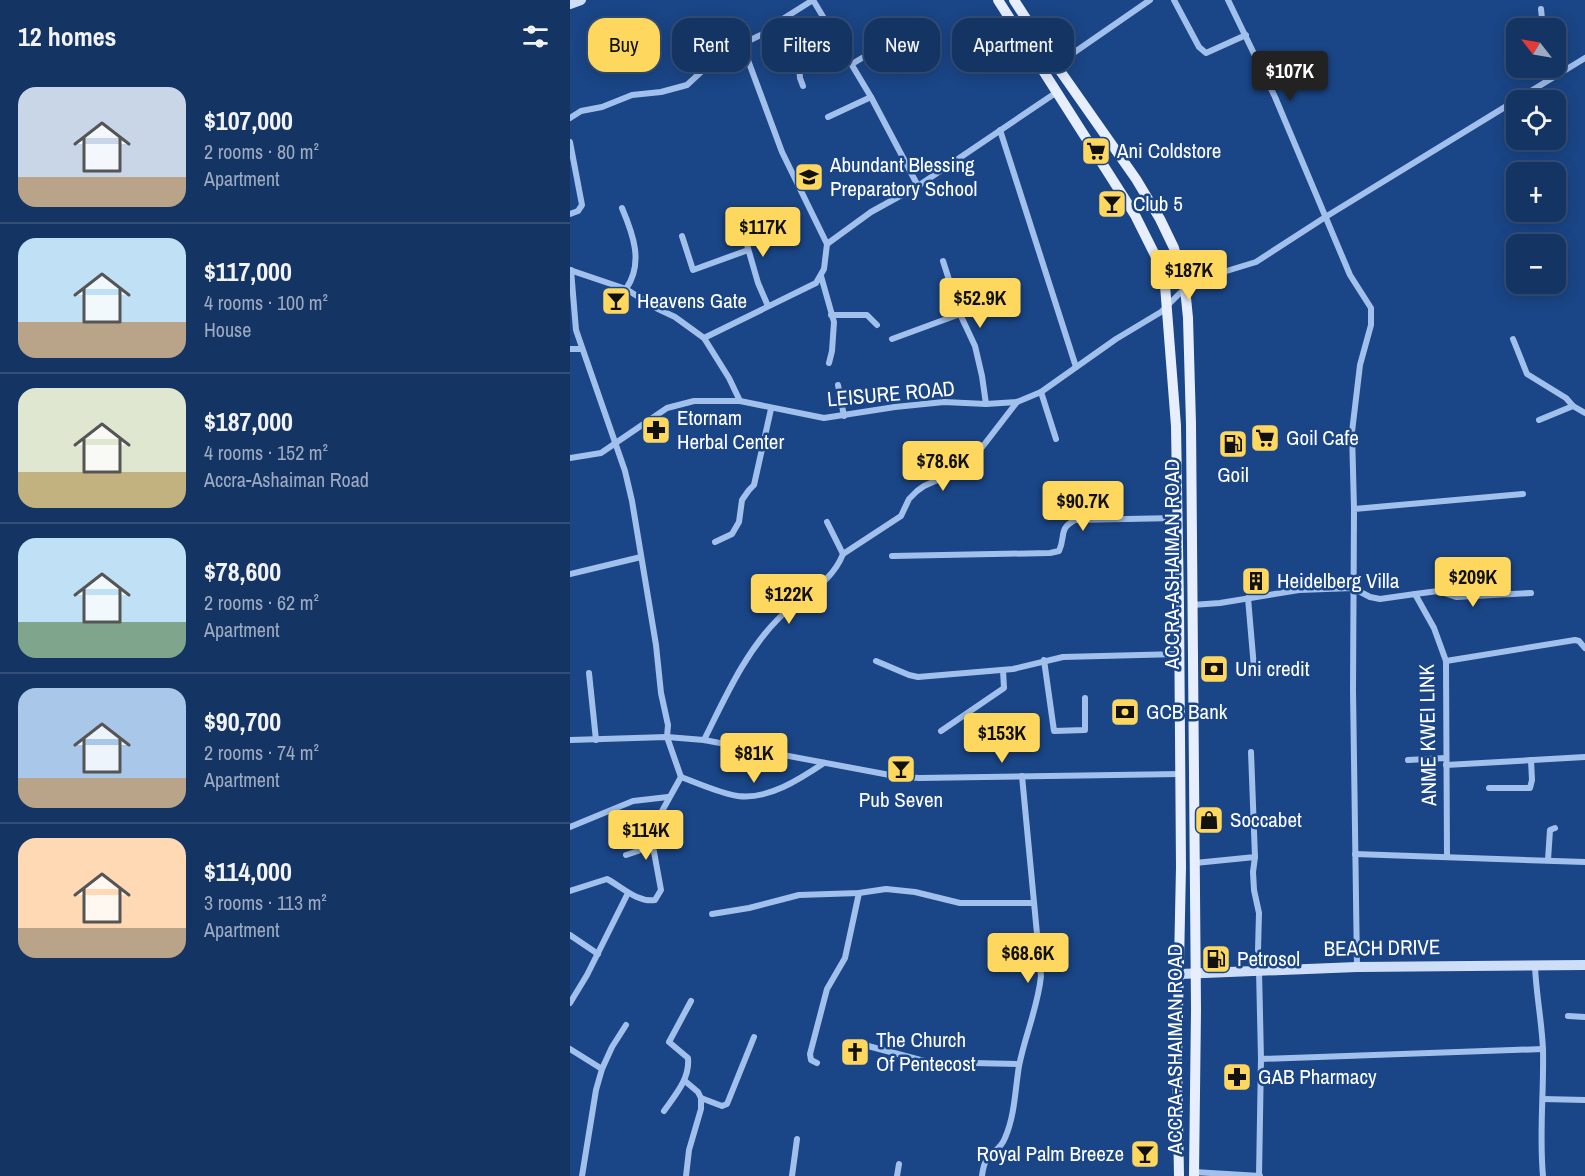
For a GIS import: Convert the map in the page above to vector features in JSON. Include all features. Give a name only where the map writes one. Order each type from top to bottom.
[{"type":"main road","name":"ACCRA-ASHAIMAN ROAD","points":[[998,0],[1136,215],[1159,263],[1168,307],[1176,426],[1179,654],[1180,974],[1177,1061],[1179,1176]]},
{"type":"main road","name":"ACCRA-ASHAIMAN ROAD","points":[[1014,0],[1026,18]]},
{"type":"main road","name":"ACCRA-ASHAIMAN ROAD","points":[[1062,72],[1131,171],[1160,219],[1174,249],[1185,288],[1191,424],[1196,973],[1194,1174]]},
{"type":"street","points":[[570,4],[581,0]]},
{"type":"street","points":[[750,40],[813,0],[824,18]]},
{"type":"street","points":[[1074,52],[1150,0]]},
{"type":"street","points":[[1174,0],[1199,47],[1206,53],[1246,35]]},
{"type":"street","points":[[1228,0],[1275,97],[1350,274],[1371,308],[1372,315],[1355,397],[1352,432],[1354,854],[1357,967]]},
{"type":"street","points":[[1541,9],[1542,18]]},
{"type":"street","points":[[864,57],[852,64],[918,186]]},
{"type":"street","points":[[1566,70],[1585,58]]},
{"type":"street","points":[[704,338],[816,283],[824,269],[827,244],[782,152],[750,66]]},
{"type":"street","points":[[570,118],[581,111],[602,107],[632,95],[661,92],[687,85],[701,72]]},
{"type":"street","points":[[799,72],[803,87]]},
{"type":"street","points":[[1185,288],[1197,280],[1256,262],[1553,78]]},
{"type":"street","points":[[827,244],[871,212],[918,186],[1057,92]]},
{"type":"street","points":[[828,117],[871,97]]},
{"type":"street","points":[[1000,130],[1076,368]]},
{"type":"street","points":[[570,142],[582,205],[578,211],[570,214]]},
{"type":"street","points":[[622,208],[634,241],[636,264],[633,278],[626,289]]},
{"type":"street","points":[[739,217],[758,283],[768,306]]},
{"type":"street","points":[[682,236],[693,270],[748,250]]},
{"type":"street","points":[[943,261],[960,314],[975,346],[986,404]]},
{"type":"street","points":[[681,777],[668,737],[656,645],[625,471],[576,330],[571,270],[626,289],[675,317],[704,338],[729,378],[740,401]]},
{"type":"street","points":[[821,276],[834,322],[829,363]]},
{"type":"street","name":"LEISURE ROAD","points":[[570,458],[600,453],[667,408],[694,401],[740,401],[824,418],[895,406],[944,402],[986,404],[1017,402],[1041,392],[1116,339],[1168,307],[1185,288]]},
{"type":"street","points":[[892,339],[960,314]]},
{"type":"street","points":[[831,315],[867,315],[877,325]]},
{"type":"street","points":[[1513,339],[1527,374],[1566,398],[1573,406],[1585,413]]},
{"type":"street","points":[[570,349],[582,348]]},
{"type":"street","points":[[838,385],[844,416]]},
{"type":"street","points":[[1041,392],[1056,439]]},
{"type":"street","points":[[704,740],[730,687],[752,651],[778,618],[823,582],[838,567],[843,554],[901,516],[909,499],[917,491],[951,474],[973,459],[1017,402]]},
{"type":"street","points":[[1539,420],[1573,406]]},
{"type":"street","points":[[715,542],[732,534],[739,522],[742,500],[754,485],[771,409]]},
{"type":"street","points":[[1354,509],[1523,494]]},
{"type":"street","points":[[892,556],[1050,553],[1059,550],[1066,524],[1075,520],[1177,518]]},
{"type":"street","points":[[827,522],[843,554]]},
{"type":"street","points":[[570,574],[641,556]]},
{"type":"street","points":[[1192,605],[1299,590],[1353,588],[1370,597],[1380,599],[1438,591],[1456,597],[1531,593]]},
{"type":"street","name":"ANME KWEI LINK","points":[[1414,594],[1434,628],[1446,661],[1447,857]]},
{"type":"street","points":[[1248,598],[1254,668]]},
{"type":"street","points":[[1446,661],[1575,640],[1585,648]]},
{"type":"street","points":[[876,661],[918,677],[1003,670],[1063,657],[1179,654]]},
{"type":"street","points":[[1044,660],[1054,731],[1085,730],[1085,698]]},
{"type":"street","points":[[941,731],[1004,688],[1003,670]]},
{"type":"street","points":[[589,673],[596,740]]},
{"type":"street","points":[[570,740],[668,737],[704,740],[919,778],[1180,774]]},
{"type":"street","points":[[1251,752],[1255,857],[1253,872],[1259,913],[1258,950]]},
{"type":"street","points":[[1408,760],[1585,758]]},
{"type":"street","points":[[1489,788],[1530,788],[1531,760]]},
{"type":"street","points":[[681,777],[722,792],[741,796],[761,795],[805,776],[824,763]]},
{"type":"street","points":[[982,1176],[983,1163],[1005,1138],[1013,1109],[1019,1064],[1039,998],[1041,976],[1022,776]]},
{"type":"street","points":[[570,891],[607,879],[628,893],[649,901],[655,900],[660,895],[652,841],[657,820],[681,777]]},
{"type":"street","points":[[570,827],[633,801],[668,797]]},
{"type":"street","points":[[1548,860],[1548,836],[1550,830],[1555,828]]},
{"type":"street","points":[[626,855],[638,851],[652,841]]},
{"type":"street","points":[[1354,854],[1585,862]]},
{"type":"street","points":[[1194,863],[1255,857]]},
{"type":"street","points":[[712,914],[749,908],[799,895],[859,893],[886,889],[915,892],[960,903],[1033,903]]},
{"type":"street","points":[[570,1003],[598,954],[628,893]]},
{"type":"street","points":[[817,1063],[811,1060],[810,1054],[827,989],[845,958],[859,893]]},
{"type":"street","points":[[570,935],[598,954]]},
{"type":"street","name":"BEACH DRIVE","points":[[1180,974],[1357,967],[1585,965]]},
{"type":"street","points":[[1535,966],[1543,1049],[1543,1099],[1540,1128],[1543,1176]]},
{"type":"street","points":[[1194,1174],[1259,1176],[1261,1059],[1259,970]]},
{"type":"street","points":[[664,1111],[685,1081],[688,1058],[669,1042],[691,1001]]},
{"type":"street","points":[[1568,1016],[1585,1017]]},
{"type":"street","points":[[582,1176],[596,1090],[602,1069],[626,1025]]},
{"type":"street","points":[[701,1098],[722,1106],[727,1104],[754,1037]]},
{"type":"street","points":[[853,1042],[928,1062],[1019,1064]]},
{"type":"street","points":[[570,1049],[602,1069]]},
{"type":"street","points":[[1261,1059],[1543,1049]]},
{"type":"street","points":[[685,1081],[698,1092],[701,1098],[701,1109],[689,1150],[686,1176]]},
{"type":"street","points":[[1543,1099],[1585,1100]]},
{"type":"street","points":[[792,1176],[797,1139]]},
{"type":"street","points":[[897,1176],[899,1164]]},
{"type":"place","name":"Ani Coldstore","points":[[1096,151]]},
{"type":"place","name":"Abundant Blessing Preparatory School","points":[[809,177]]},
{"type":"place","name":"Club 5","points":[[1112,204]]},
{"type":"place","name":"Heavens Gate","points":[[616,301]]},
{"type":"place","name":"Etornam Herbal Center","points":[[656,430]]},
{"type":"place","name":"Goil Cafe","points":[[1265,438]]},
{"type":"place","name":"Goil","points":[[1233,444]]},
{"type":"place","name":"Heidelberg Villa","points":[[1256,581]]},
{"type":"place","name":"Uni credit","points":[[1214,669]]},
{"type":"place","name":"GCB Bank","points":[[1125,712]]},
{"type":"place","name":"Pub Seven","points":[[901,769]]},
{"type":"place","name":"Soccabet","points":[[1209,820]]},
{"type":"place","name":"Petrosol","points":[[1216,959]]},
{"type":"place","name":"The Church Of Pentecost","points":[[855,1052]]},
{"type":"place","name":"GAB Pharmacy","points":[[1237,1077]]},
{"type":"place","name":"Royal Palm Breeze","points":[[1145,1154]]}]
